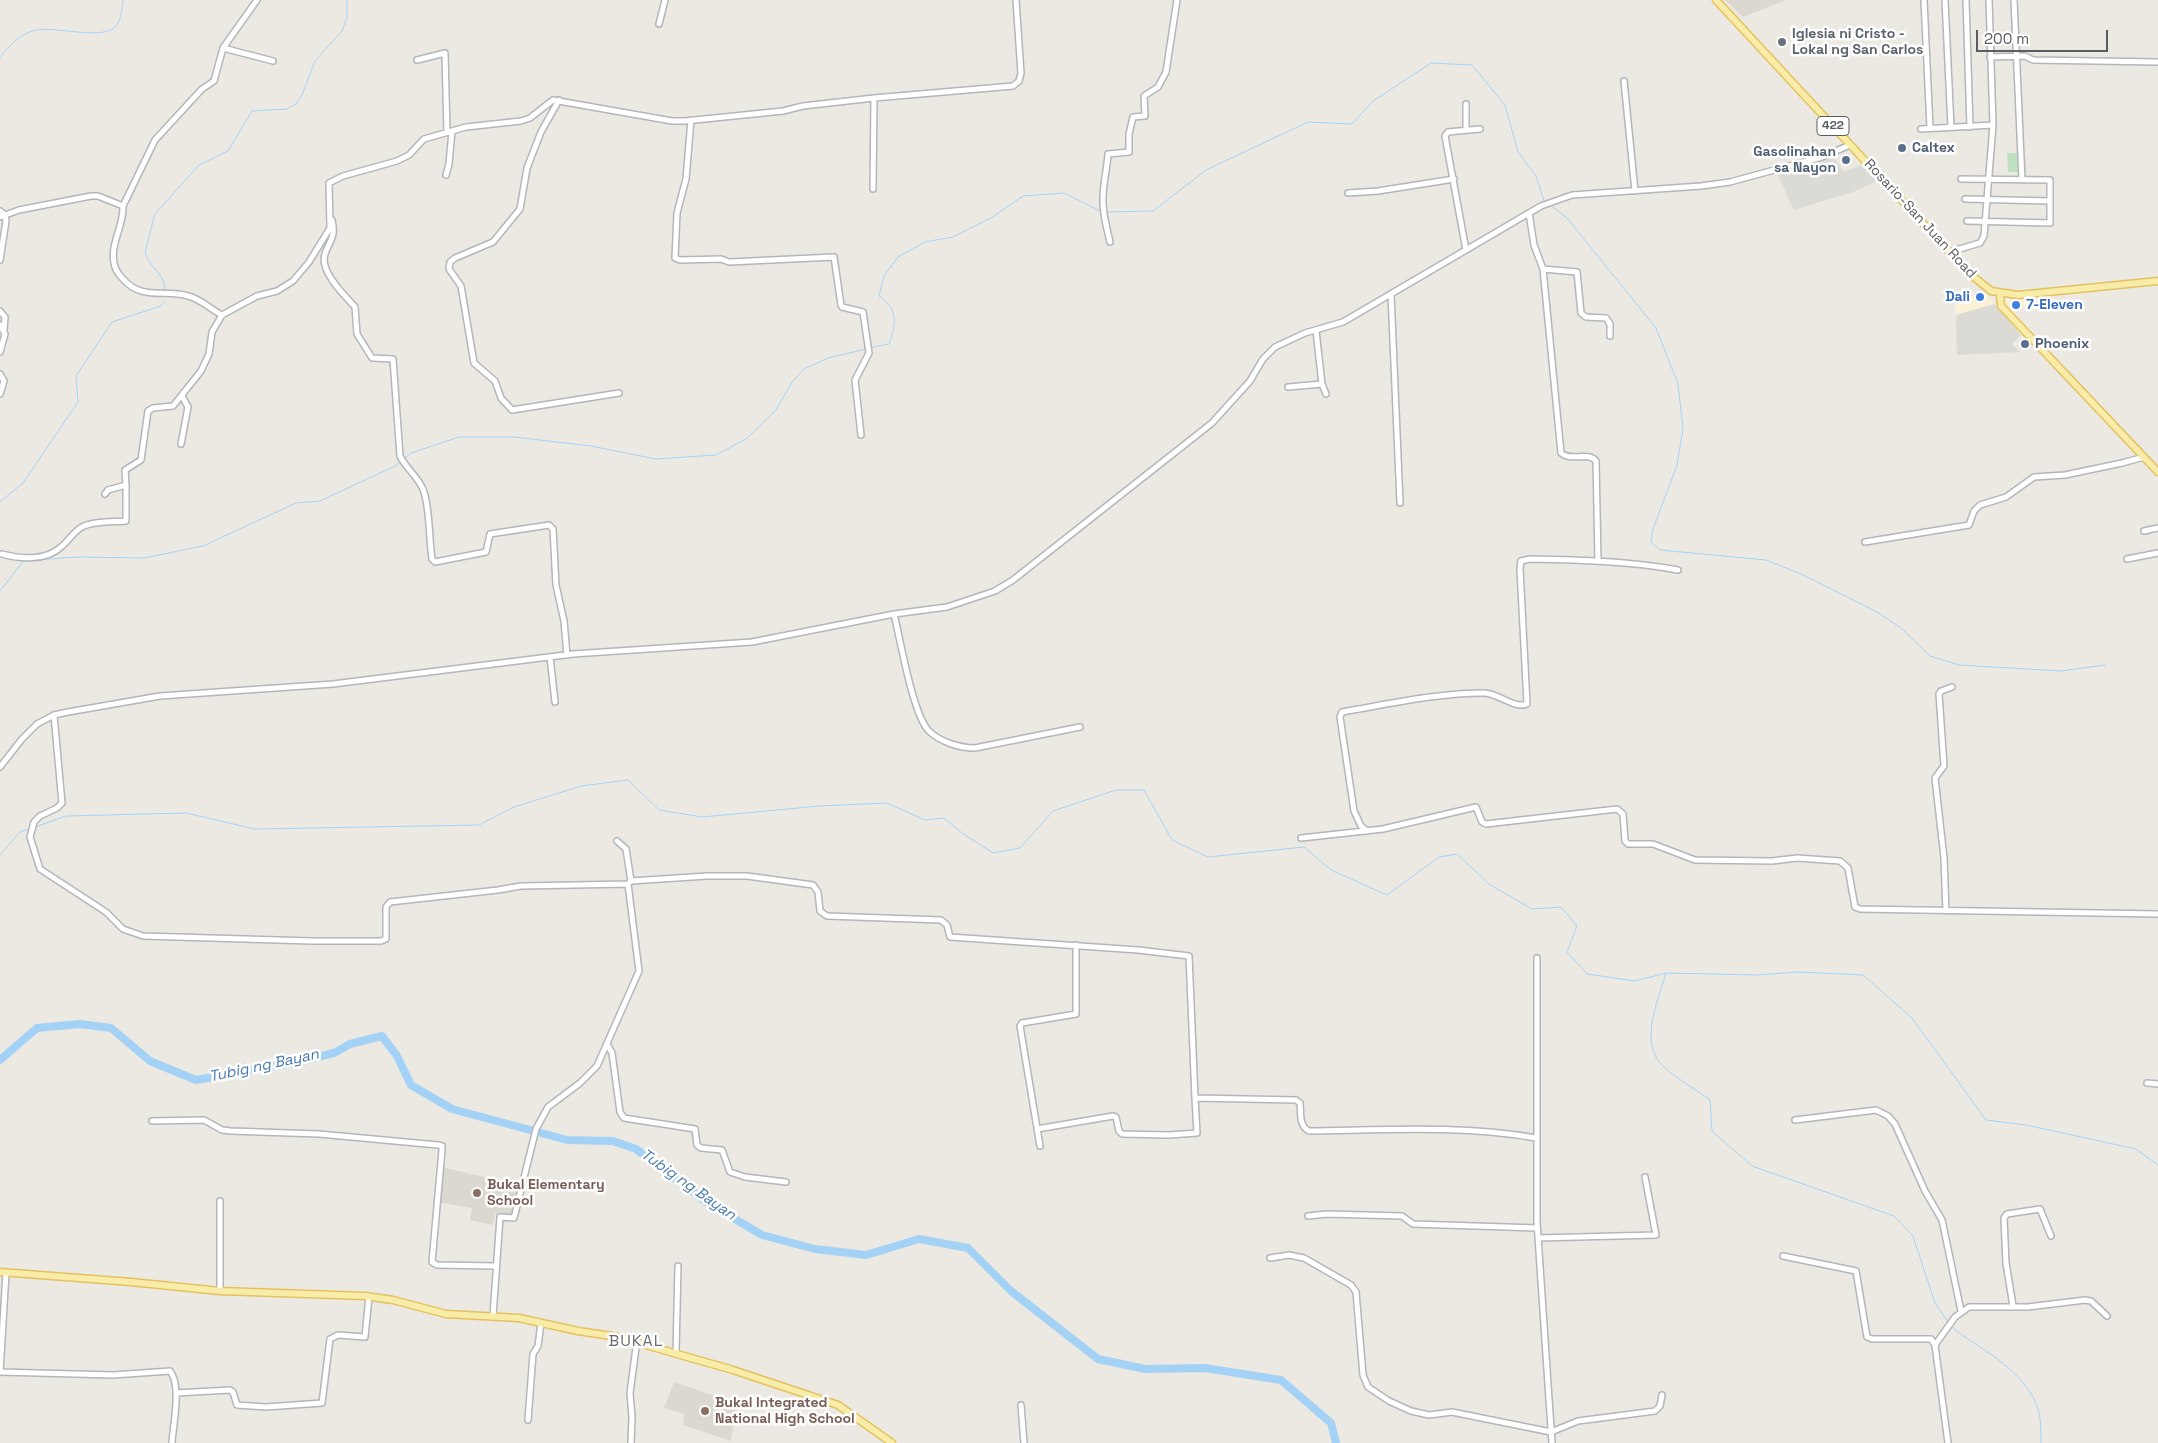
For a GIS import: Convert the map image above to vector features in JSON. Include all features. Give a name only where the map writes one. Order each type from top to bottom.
[{"type":"main road","name":"Rosario-San Juan Road","points":[[1716,0],[1949,252],[1984,287],[2000,294]]},
{"type":"main road","points":[[2158,281],[2036,293],[2000,294],[2002,306],[2158,472]]},
{"type":"main road","points":[[3,1272],[220,1291],[370,1296],[446,1314],[493,1316],[542,1322],[636,1340],[838,1405],[892,1443]]},
{"type":"street","points":[[222,315],[186,295],[150,294],[138,291],[128,285],[119,274],[114,263],[114,249],[123,206],[155,140],[202,89],[214,81],[223,48],[257,0]]},
{"type":"street","points":[[659,24],[665,0]]},
{"type":"street","points":[[2,554],[16,558],[42,556],[60,549],[80,528],[87,524],[126,521],[125,470],[141,460],[148,411],[153,408],[173,406],[182,396],[205,363],[212,332],[222,315],[257,296],[277,291],[293,281],[327,235],[330,228],[329,183],[343,176],[397,161],[409,155],[424,139],[466,127],[521,121],[530,118],[553,100],[672,121],[783,110],[806,105],[874,98],[1013,86],[1020,81],[1021,73],[1016,0]]},
{"type":"street","points":[[1110,242],[1103,212],[1102,196],[1108,154],[1129,152],[1129,134],[1133,116],[1145,116],[1144,96],[1158,87],[1166,72],[1177,0]]},
{"type":"street","points":[[1924,0],[1930,128]]},
{"type":"street","points":[[1945,0],[1951,127]]},
{"type":"street","points":[[1966,0],[1970,126]]},
{"type":"street","points":[[1949,252],[1980,244],[1984,236],[1993,125],[1988,0]]},
{"type":"street","points":[[2014,0],[2022,180]]},
{"type":"street","points":[[223,48],[273,61]]},
{"type":"street","points":[[417,60],[445,53],[447,72],[444,89],[450,132],[449,164],[446,175]]},
{"type":"street","points":[[1990,57],[2025,56],[2033,60],[2158,62]]},
{"type":"street","points":[[1624,81],[1635,191]]},
{"type":"street","points":[[873,189],[874,98]]},
{"type":"street","points":[[559,100],[541,132],[527,168],[520,209],[494,242],[455,258],[450,262],[449,269],[461,286],[474,363],[495,381],[501,398],[512,410],[619,392]]},
{"type":"street","points":[[1466,104],[1466,130]]},
{"type":"street","points":[[691,120],[686,179],[683,198],[677,213],[675,258],[680,260],[721,258],[729,262],[834,257],[842,307],[863,312],[869,353],[855,380],[862,435]]},
{"type":"street","points":[[1921,129],[1993,125]]},
{"type":"street","points":[[1466,250],[1445,136],[1448,132],[1480,129]]},
{"type":"street","points":[[0,767],[30,731],[54,715],[160,696],[333,684],[567,655],[752,642],[894,614],[947,607],[995,590],[1014,580],[1212,423],[1250,381],[1263,359],[1275,348],[1305,333],[1343,322],[1541,206],[1572,195],[1730,182],[1822,157],[1850,144]]},
{"type":"street","points":[[1348,193],[1378,192],[1454,179]]},
{"type":"street","points":[[1961,179],[2050,180],[2050,223],[1967,221]]},
{"type":"street","points":[[2,216],[91,196],[98,196],[123,206]]},
{"type":"street","points":[[1965,199],[2050,201]]},
{"type":"street","points":[[0,210],[6,221],[0,260]]},
{"type":"street","points":[[330,210],[334,237],[324,255],[324,263],[339,292],[355,307],[357,334],[372,358],[393,359],[400,456],[404,466],[414,474],[424,492],[432,559],[435,562],[486,552],[490,534],[548,525],[553,529],[556,585],[564,621],[567,655]]},
{"type":"street","points":[[1529,213],[1534,245],[1543,269],[1560,449],[1564,456],[1590,457],[1596,461],[1598,560]]},
{"type":"street","points":[[1543,269],[1577,272],[1582,313],[1586,317],[1606,318],[1610,324],[1610,336]]},
{"type":"street","points":[[1391,294],[1400,503]]},
{"type":"street","points":[[0,312],[5,317],[2,327],[0,352]]},
{"type":"street","points":[[1316,331],[1322,384],[1326,394]]},
{"type":"street","points":[[0,374],[4,381],[0,394]]},
{"type":"street","points":[[1288,387],[1322,384]]},
{"type":"street","points":[[181,444],[188,407],[182,396]]},
{"type":"street","points":[[1865,542],[1968,525],[1974,511],[1980,505],[2006,497],[2034,477],[2065,475],[2122,464],[2144,456]]},
{"type":"street","points":[[105,494],[108,490],[126,485]]},
{"type":"street","points":[[2144,531],[2158,528]]},
{"type":"street","points":[[2127,559],[2158,553]]},
{"type":"street","points":[[1368,831],[1361,826],[1350,792],[1340,722],[1342,712],[1464,693],[1494,693],[1520,706],[1527,704],[1521,561],[1530,559],[1598,560],[1646,564],[1678,570]]},
{"type":"street","points":[[894,614],[912,692],[928,730],[940,739],[965,748],[975,748],[1080,727]]},
{"type":"street","points":[[550,657],[555,702]]},
{"type":"street","points":[[1946,911],[1944,858],[1935,778],[1944,766],[1939,694],[1941,691],[1952,688]]},
{"type":"street","points":[[54,715],[62,803],[57,808],[40,816],[34,822],[30,837],[40,869],[106,912],[123,929],[143,936],[312,942],[381,941],[386,938],[386,907],[390,902],[521,886],[630,883],[707,876],[746,876],[813,885],[818,892],[820,911],[827,916],[940,920],[947,925],[950,938],[1189,956],[1198,1133],[1170,1135],[1122,1134],[1119,1131],[1116,1117],[1113,1116],[1037,1129]]},
{"type":"street","points":[[1301,838],[1368,831],[1476,807],[1482,822],[1486,824],[1617,810],[1623,814],[1625,841],[1628,844],[1653,844],[1695,860],[1772,861],[1796,858],[1840,861],[1848,868],[1855,907],[1860,909],[2158,914]]},
{"type":"street","points":[[493,1316],[500,1216],[514,1218],[531,1141],[536,1129],[548,1107],[580,1083],[597,1066],[639,971],[626,849],[617,841]]},
{"type":"street","points":[[1040,1146],[1020,1026],[1022,1023],[1076,1014],[1076,946]]},
{"type":"street","points":[[1538,958],[1537,1228],[1552,1443]]},
{"type":"street","points":[[606,1044],[612,1053],[620,1112],[624,1118],[695,1129],[697,1145],[701,1148],[722,1150],[730,1172],[745,1177],[786,1182]]},
{"type":"street","points":[[2147,1083],[2158,1084]]},
{"type":"street","points":[[1195,1098],[1296,1100],[1300,1103],[1301,1123],[1304,1128],[1310,1131],[1412,1128],[1503,1132],[1536,1138]]},
{"type":"street","points":[[1795,1120],[1876,1110],[1888,1116],[1895,1124],[1925,1191],[1942,1220],[1961,1311]]},
{"type":"street","points":[[152,1121],[204,1120],[222,1130],[231,1132],[329,1134],[442,1146],[432,1262],[437,1265],[496,1266]]},
{"type":"street","points":[[1538,1238],[1656,1235],[1645,1177]]},
{"type":"street","points":[[220,1200],[220,1291]]},
{"type":"street","points":[[2013,1306],[2006,1263],[2004,1218],[2006,1214],[2040,1209],[2051,1236]]},
{"type":"street","points":[[1308,1216],[1327,1214],[1402,1216],[1413,1224],[1537,1228]]},
{"type":"street","points":[[1270,1258],[1289,1254],[1304,1258],[1351,1285],[1356,1292],[1363,1375],[1368,1387],[1389,1401],[1411,1411],[1429,1415],[1452,1412],[1551,1432],[1578,1421],[1655,1411],[1660,1406],[1662,1395]]},
{"type":"street","points":[[1783,1256],[1856,1271],[1867,1337],[1872,1339],[1931,1339],[1935,1345],[1948,1443]]},
{"type":"street","points":[[676,1352],[678,1266]]},
{"type":"street","points":[[3,1272],[0,1372],[113,1376],[170,1371],[175,1377],[176,1393],[172,1443]]},
{"type":"street","points":[[176,1393],[230,1390],[234,1392],[237,1405],[266,1407],[322,1403],[330,1339],[338,1335],[366,1337],[370,1296]]},
{"type":"street","points":[[1935,1345],[1961,1311],[1969,1307],[2042,1306],[2085,1300],[2092,1302],[2107,1316]]},
{"type":"street","points":[[528,1420],[533,1354],[538,1346],[542,1322]]},
{"type":"street","points":[[631,1443],[632,1417],[630,1393],[636,1340]]},
{"type":"street","points":[[1021,1405],[1024,1443]]},
{"type":"shaded area","points":[[1725,0],[1786,0],[1743,17]]},
{"type":"shaded area","points":[[1833,156],[1844,172],[1863,164],[1877,181],[1853,192],[1794,210],[1777,174]]},
{"type":"shaded area","points":[[1985,293],[1994,304],[1956,315],[1955,300]]},
{"type":"shaded area","points":[[2034,297],[2035,304],[2013,313],[2001,300]]},
{"type":"shaded area","points":[[1994,304],[2021,335],[2012,344],[2020,352],[1957,355],[1956,315]]},
{"type":"shaded area","name":"Bukal Elementary School","points":[[442,1167],[518,1185],[512,1217],[495,1213],[493,1225],[470,1220],[472,1208],[437,1202]]},
{"type":"shaded area","name":"Bukal Integrated National High School","points":[[674,1382],[736,1403],[731,1441],[683,1425],[684,1414],[664,1408]]},
{"type":"green space","points":[[2007,153],[2018,153],[2018,172],[2008,172]]},
{"type":"waterway","points":[[0,57],[20,37],[36,30],[90,33],[110,30],[116,26],[119,20],[123,0]]},
{"type":"waterway","points":[[165,291],[163,280],[145,252],[155,214],[199,165],[228,151],[252,111],[287,109],[296,104],[302,95],[315,61],[342,31],[347,18],[347,0]]},
{"type":"waterway","points":[[1106,212],[1153,211],[1206,170],[1308,122],[1352,124],[1373,101],[1431,63],[1472,65],[1505,105],[1518,152],[1536,176],[1544,201]]},
{"type":"waterway","points":[[870,348],[889,344],[894,323],[893,312],[890,306],[879,296],[884,276],[898,257],[925,242],[953,237],[991,218],[1023,196],[1064,193],[1102,212]]},
{"type":"waterway","points":[[1550,205],[1567,218],[1656,328],[1678,384],[1683,429],[1677,465],[1653,529],[1651,542],[1660,550],[1766,560],[1801,574],[1877,612],[1901,628],[1930,656],[1959,665],[2061,671],[2105,665]]},
{"type":"waterway","points":[[0,502],[23,483],[78,402],[76,376],[112,322],[161,306],[165,301]]},
{"type":"waterway","points":[[405,458],[411,453],[459,437],[514,437],[591,446],[656,459],[716,455],[746,439],[775,411],[793,381],[804,369],[828,358],[866,349]]},
{"type":"waterway","points":[[36,560],[77,557],[144,558],[203,546],[296,503],[320,501],[402,461]]},
{"type":"waterway","points":[[0,591],[24,560],[30,560]]},
{"type":"waterway","points":[[35,827],[66,816],[186,813],[255,829],[479,825],[514,807],[581,786],[628,780],[659,810],[702,817],[819,806],[887,803],[925,820],[944,818],[962,833],[993,853],[1020,848],[1053,811],[1116,790],[1144,790],[1172,840],[1208,857],[1304,847],[1331,870],[1387,895],[1439,857],[1457,854],[1489,884],[1532,909],[1561,907],[1577,926],[1567,952],[1587,974],[1635,981],[1666,973],[1758,975],[1797,972],[1863,975],[1912,1018],[1986,1120],[2026,1125],[2136,1149],[2158,1165]]},
{"type":"waterway","points":[[0,855],[20,832],[29,829]]},
{"type":"waterway","points":[[1666,973],[1651,1031],[1654,1053],[1665,1068],[1710,1100],[1712,1131],[1752,1166],[1894,1216],[1913,1236],[1935,1303],[1948,1322]]},
{"type":"waterway","name":"Tubig ng Bayan","points":[[0,1060],[37,1028],[80,1024],[111,1028],[150,1061],[196,1080],[293,1063],[334,1053],[350,1044],[382,1036],[397,1056],[411,1085],[452,1109],[567,1140],[613,1141],[636,1149],[708,1203],[762,1235],[815,1249],[866,1255],[919,1239],[968,1248],[1011,1291],[1098,1359],[1145,1369],[1205,1368],[1281,1380],[1331,1423],[1336,1443]]},
{"type":"waterway","points":[[1951,1325],[1955,1330],[2005,1365],[2026,1386],[2034,1398],[2039,1412],[2041,1443]]},
{"type":"place","name":"Iglesia ni Cristo - Lokal ng San Carlos","points":[[1782,42]]},
{"type":"place","name":"Caltex","points":[[1902,148]]},
{"type":"place","name":"Gasolinahan sa Nayon","points":[[1846,160]]},
{"type":"place","name":"Dali","points":[[1980,297]]},
{"type":"place","name":"7-Eleven","points":[[2016,305]]},
{"type":"place","name":"Phoenix","points":[[2025,344]]},
{"type":"place","name":"Bukal Elementary School","points":[[477,1193]]},
{"type":"place","name":"Bukal Integrated National High School","points":[[705,1411]]},
{"type":"district","name":"BUKAL","points":[[636,1342]]}]
